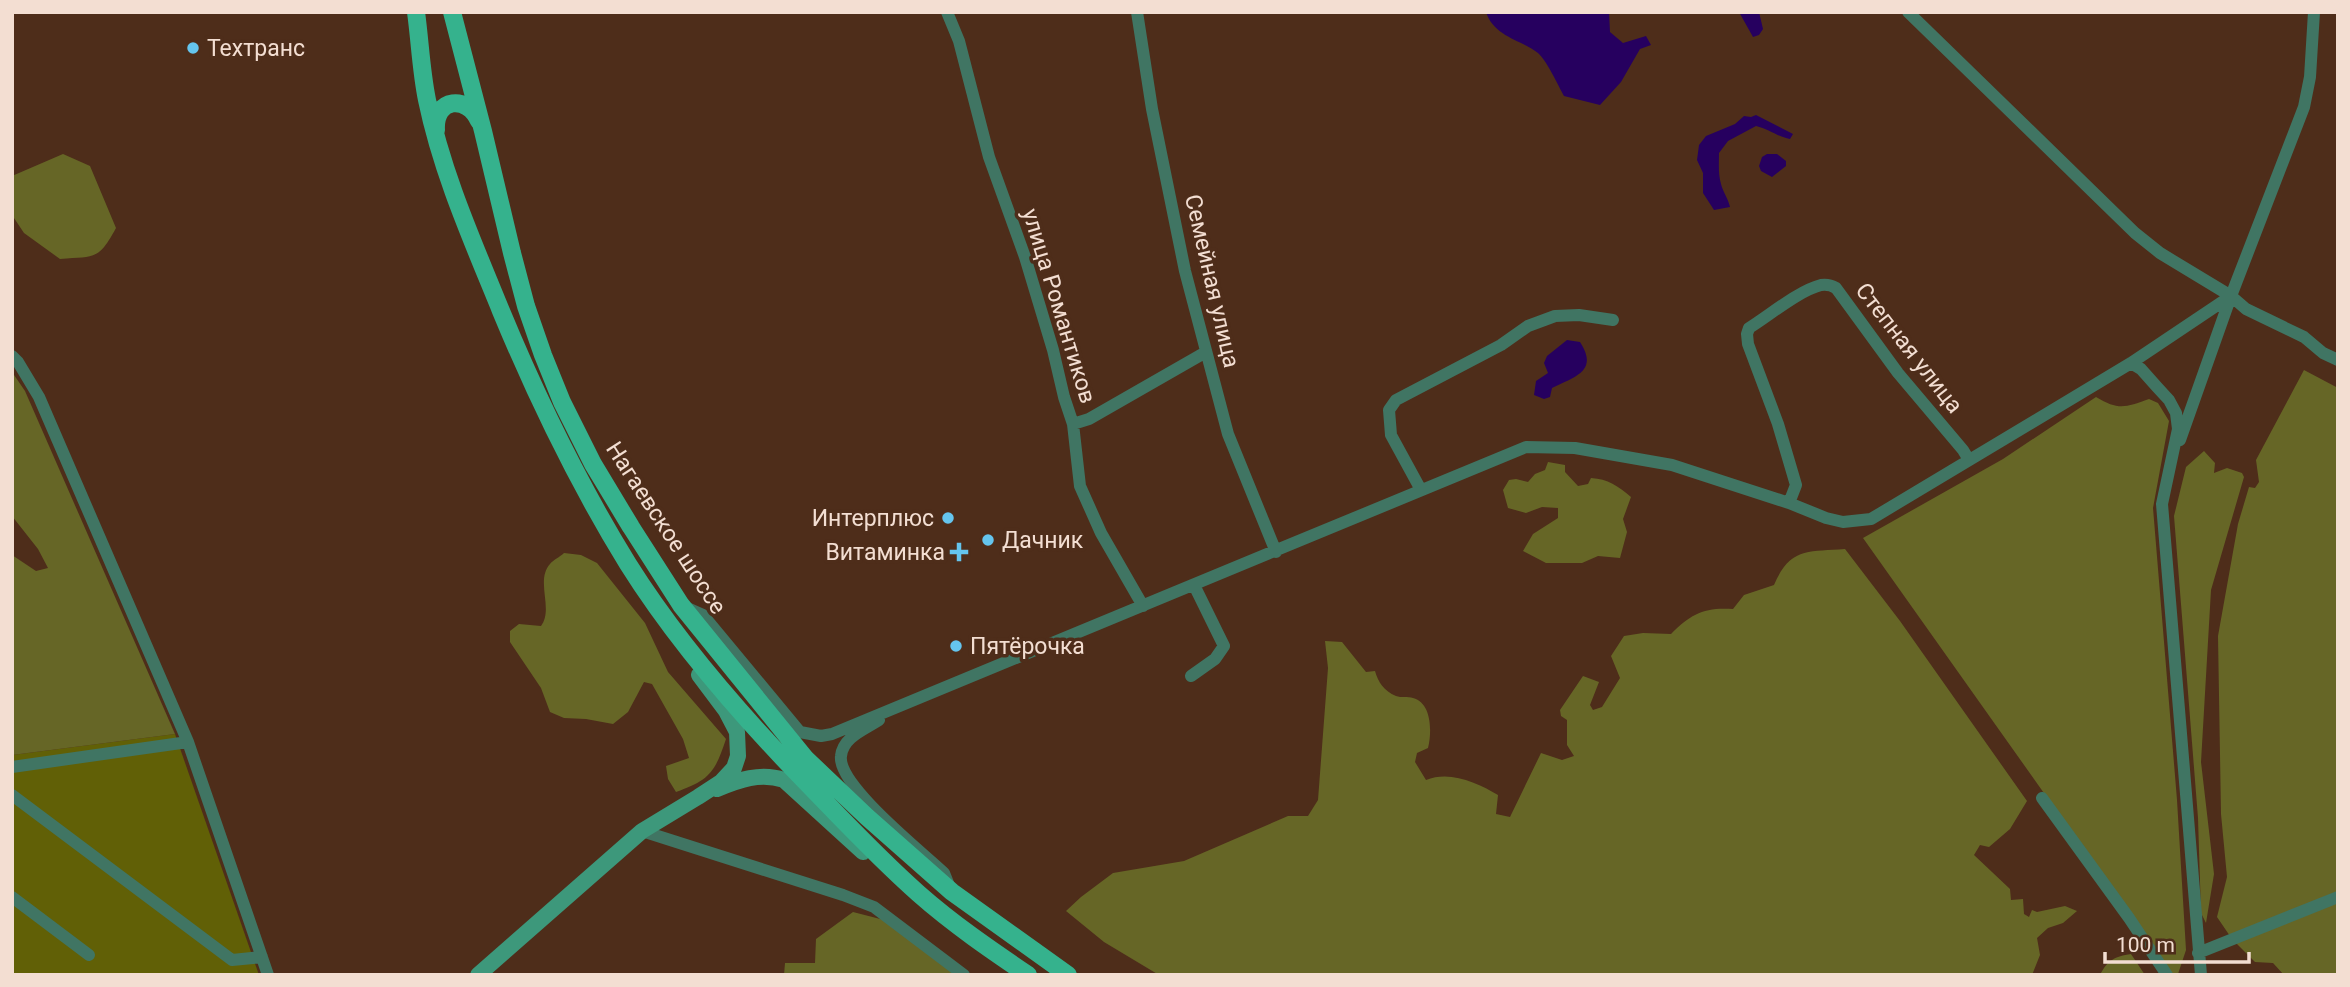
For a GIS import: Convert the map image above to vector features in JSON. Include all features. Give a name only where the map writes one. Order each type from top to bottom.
[{"type":"main road","name":"Нагаевское шоссе","points":[[416,12],[426,97],[437,141],[466,226],[521,359],[577,476],[628,565],[698,663],[832,809],[919,894],[988,948],[1028,975]]},
{"type":"main road","name":"Нагаевское шоссе","points":[[452,12],[526,306],[562,402],[593,464],[681,605],[805,758],[952,892],[1068,975]]},
{"type":"main road","points":[[437,141],[437,115],[442,107],[450,104],[464,105],[471,109],[483,131]]},
{"type":"street","name":"улица Романтиков","points":[[947,12],[959,41],[989,157],[1039,300],[1063,397],[1073,424],[1080,486],[1101,533],[1143,606]]},
{"type":"street","name":"Семейная улица","points":[[1137,12],[1152,110],[1185,271],[1228,434],[1276,552]]},
{"type":"street","points":[[1908,12],[2136,233],[2160,253],[2231,296],[2246,309],[2304,337],[2323,354],[2338,360]]},
{"type":"street","points":[[2169,470],[2231,296],[2304,107],[2310,77],[2314,12]]},
{"type":"street","name":"Степная улица","points":[[1789,503],[1796,485],[1746,334],[1749,328],[1805,292],[1822,285],[1836,288],[1898,373],[1969,460]]},
{"type":"street","points":[[681,605],[703,615],[800,732],[821,736],[832,734],[1526,447],[1575,448],[1672,465],[1789,503],[1826,518],[1843,522],[1871,519],[2131,363],[2231,296]]},
{"type":"street","points":[[1421,489],[1391,435],[1390,410],[1396,401],[1501,345],[1537,322],[1555,316],[1579,315],[1613,320]]},
{"type":"street","points":[[2323,354],[2338,345]]},
{"type":"street","points":[[1073,424],[1089,419],[1206,352]]},
{"type":"street","points":[[12,356],[39,397],[188,742],[268,975]]},
{"type":"street","points":[[2131,363],[2141,369],[2169,400],[2176,412],[2178,429],[2162,504],[2201,975]]},
{"type":"street","points":[[478,975],[642,831],[721,782],[734,768],[738,756],[737,732],[726,711],[638,593],[628,565]]},
{"type":"street","points":[[1191,676],[1215,659],[1224,646],[1194,585]]},
{"type":"street","points":[[896,707],[846,743],[841,755],[841,766],[856,791],[944,873],[952,892]]},
{"type":"street","points":[[12,767],[188,742]]},
{"type":"street","points":[[698,797],[753,777],[769,775],[784,780],[901,888],[919,894]]},
{"type":"street","points":[[12,795],[232,960],[262,957]]},
{"type":"street","points":[[2042,798],[2167,975]]},
{"type":"street","points":[[642,831],[874,906],[964,975]]},
{"type":"street","points":[[12,897],[89,955]]},
{"type":"street","points":[[2198,953],[2338,897]]},
{"type":"shaded area","points":[[1486,12],[1609,12],[1610,32],[1623,43],[1646,36],[1651,45],[1640,49],[1621,82],[1600,105],[1564,96],[1549,67],[1538,53],[1502,33]]},
{"type":"shaded area","points":[[1739,12],[1759,12],[1763,29],[1759,35],[1753,37]]},
{"type":"shaded area","points":[[1756,115],[1793,134],[1790,139],[1756,126],[1728,141],[1719,153],[1719,168],[1721,184],[1730,207],[1714,210],[1703,193],[1703,173],[1697,160],[1699,145],[1706,136],[1735,124],[1744,116]]},
{"type":"shaded area","points":[[63,154],[90,166],[116,228],[100,252],[88,257],[60,259],[24,233],[12,215],[12,176]]},
{"type":"shaded area","points":[[1777,154],[1786,161],[1786,166],[1772,177],[1761,171],[1759,166],[1762,157]]},
{"type":"shaded area","points":[[1567,340],[1580,342],[1587,360],[1586,366],[1576,376],[1552,388],[1550,397],[1544,399],[1534,395],[1536,381],[1548,373],[1544,363],[1547,356]]},
{"type":"shaded area","points":[[2304,370],[2338,388],[2338,975],[2284,975],[2273,963],[2255,962],[2232,939],[2217,917],[2227,877],[2221,814],[2218,636],[2238,524],[2249,487],[2255,488],[2259,482],[2256,460]]},
{"type":"shaded area","points":[[12,372],[25,391],[175,734],[12,755],[12,555],[36,571],[48,568],[38,549],[12,516]]},
{"type":"shaded area","points":[[2096,397],[2117,406],[2149,399],[2158,403],[2169,421],[2153,508],[2177,800],[2186,950],[2178,974],[2173,975],[1863,538],[2003,459]]},
{"type":"shaded area","points":[[2204,451],[2215,463],[2214,473],[2227,468],[2242,473],[2244,477],[2211,590],[2201,762],[2214,874],[2206,923],[2201,913],[2198,818],[2174,516],[2186,467]]},
{"type":"shaded area","points":[[1548,462],[1565,465],[1565,472],[1578,486],[1588,484],[1591,478],[1603,480],[1631,497],[1623,519],[1627,532],[1620,558],[1598,556],[1582,563],[1546,563],[1523,551],[1533,534],[1558,518],[1558,508],[1542,507],[1526,513],[1508,508],[1503,490],[1509,480],[1528,482],[1535,474],[1545,470]]},
{"type":"shaded area","points":[[1845,549],[1900,621],[2027,801],[2010,829],[1989,847],[1980,845],[1974,855],[2010,889],[2011,900],[2023,899],[2024,914],[2029,917],[2032,910],[2037,912],[2065,906],[2077,911],[2063,923],[2048,928],[2037,938],[2040,955],[2032,975],[1159,975],[1104,942],[1066,911],[1113,873],[1184,861],[1288,816],[1308,816],[1318,800],[1328,668],[1325,641],[1342,642],[1366,672],[1375,671],[1388,692],[1398,697],[1413,698],[1424,706],[1430,726],[1428,748],[1417,753],[1415,762],[1426,780],[1445,776],[1482,786],[1498,795],[1496,814],[1510,817],[1541,753],[1562,760],[1574,756],[1567,745],[1567,720],[1561,716],[1560,710],[1583,676],[1599,682],[1590,705],[1593,710],[1602,707],[1620,678],[1611,656],[1624,636],[1643,633],[1671,634],[1699,613],[1714,609],[1733,609],[1744,595],[1774,585],[1787,564],[1802,554]]},
{"type":"shaded area","points":[[564,553],[581,555],[597,563],[645,623],[668,672],[726,739],[718,760],[704,779],[676,792],[668,779],[666,766],[689,758],[683,739],[652,684],[644,682],[628,712],[613,724],[564,718],[550,712],[541,688],[510,642],[510,631],[519,624],[541,626],[546,612],[546,571],[551,563]]},
{"type":"shaded area","points":[[175,734],[259,975],[12,975],[12,755]]},
{"type":"shaded area","points":[[853,912],[888,921],[962,975],[784,975],[785,963],[815,963],[816,939]]},
{"type":"shaded area","points":[[2131,954],[2145,975],[2100,975],[2112,960]]},
{"type":"place","name":"Техтранс","points":[[193,48]]},
{"type":"place","name":"Интерплюс","points":[[948,518]]},
{"type":"place","name":"Дачник","points":[[988,540]]},
{"type":"place","name":"Витаминка","points":[[959,552]]},
{"type":"place","name":"Пятёрочка","points":[[956,646]]}]
